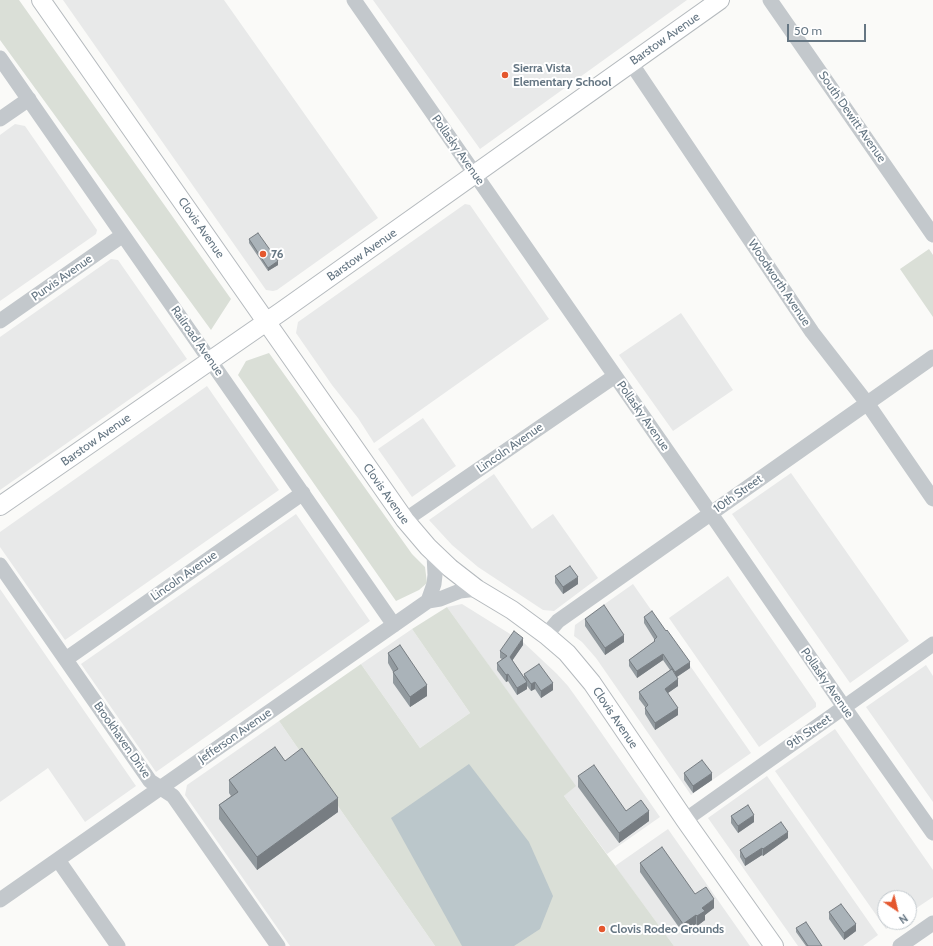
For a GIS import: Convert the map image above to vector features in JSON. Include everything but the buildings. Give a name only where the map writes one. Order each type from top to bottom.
[{"type":"main road","name":"Clovis Avenue","points":[[42,0],[405,520],[434,554],[477,589],[512,610],[546,635],[567,653],[592,683],[685,820],[774,946]]},
{"type":"main road","name":"Barstow Avenue","points":[[0,506],[267,322],[720,0]]},
{"type":"street","name":"Pollasky Avenue","points":[[354,0],[933,833]]},
{"type":"street","name":"South Dewitt Avenue","points":[[770,0],[933,235]]},
{"type":"street","name":"Railroad Avenue","points":[[0,58],[394,625]]},
{"type":"street","name":"Woodworth Avenue","points":[[631,63],[812,332],[867,403],[933,499]]},
{"type":"street","points":[[0,119],[29,99]]},
{"type":"street","name":"Purvis Avenue","points":[[0,321],[123,234]]},
{"type":"street","name":"10th Street","points":[[546,635],[558,621],[933,357]]},
{"type":"street","name":"Lincoln Avenue","points":[[405,520],[615,376]]},
{"type":"street","name":"Lincoln Avenue","points":[[66,659],[303,493]]},
{"type":"street","points":[[428,601],[434,584],[434,554]]},
{"type":"street","name":"Brookhaven Drive","points":[[0,565],[150,781],[174,796],[278,946]]},
{"type":"street","name":"Jefferson Avenue","points":[[0,900],[428,601],[440,599],[460,591],[477,589]]},
{"type":"street","name":"9th Street","points":[[685,820],[933,644]]},
{"type":"street","points":[[58,860],[118,946]]},
{"type":"street","points":[[900,946],[933,923]]},
{"type":"shaded area","points":[[0,0],[19,0],[231,299],[211,330],[0,40]]},
{"type":"shaded area","points":[[63,0],[224,0],[378,218],[277,290],[266,290]]},
{"type":"shaded area","name":"Sierra Vista Elementary School","points":[[373,0],[687,0],[480,149]]},
{"type":"shaded area","points":[[15,124],[25,126],[97,230],[96,234],[0,301],[0,135]]},
{"type":"shaded area","points":[[465,204],[470,205],[549,319],[374,443],[358,418],[332,385],[296,333],[298,322]]},
{"type":"shaded area","points":[[929,249],[933,255],[933,317],[900,269]]},
{"type":"shaded area","points":[[111,259],[118,260],[187,359],[0,490],[0,337]]},
{"type":"shaded area","points":[[681,313],[733,390],[673,431],[619,355]]},
{"type":"shaded area","points":[[269,353],[412,554],[425,567],[427,583],[419,590],[396,601],[238,375],[246,361]]},
{"type":"shaded area","points":[[207,386],[279,490],[65,640],[0,547],[0,532]]},
{"type":"shaded area","points":[[423,418],[456,466],[412,497],[378,449]]},
{"type":"shaded area","points":[[791,473],[909,641],[850,683],[732,514]]},
{"type":"shaded area","points":[[494,474],[532,529],[553,514],[598,578],[554,611],[543,610],[478,567],[452,545],[429,520]]},
{"type":"shaded area","points":[[296,514],[370,621],[156,772],[81,664]]},
{"type":"shaded area","points":[[728,576],[816,703],[816,707],[759,747],[669,618]]},
{"type":"shaded area","points":[[633,584],[751,753],[691,795],[596,658],[582,642],[574,636],[575,625]]},
{"type":"shaded area","points":[[0,589],[136,786],[85,822],[48,768],[0,802]]},
{"type":"shaded area","points":[[462,604],[523,642],[557,674],[568,686],[660,817],[607,854],[564,796],[575,786],[447,607]]},
{"type":"shaded area","points":[[447,607],[576,786],[564,796],[674,946],[435,946],[279,721],[361,664],[420,748],[470,713],[412,629]]},
{"type":"shaded area","points":[[412,629],[470,713],[420,748],[361,664]]},
{"type":"shaded area","points":[[926,665],[933,676],[933,802],[866,707]]},
{"type":"shaded area","points":[[279,721],[435,946],[290,946],[185,795],[187,785]]},
{"type":"shaded area","points":[[835,729],[933,870],[933,897],[917,908],[917,890],[877,890],[877,916],[775,771]]},
{"type":"shaded area","points":[[469,764],[529,842],[553,896],[540,929],[514,946],[462,946],[391,818]]},
{"type":"shaded area","points":[[767,776],[878,935],[863,946],[798,946],[708,818]]},
{"type":"shaded area","points":[[668,829],[750,946],[674,946],[615,866]]},
{"type":"place","name":"Sierra Vista Elementary School","points":[[505,75]]},
{"type":"place","name":"76","points":[[263,254]]},
{"type":"place","name":"Clovis Rodeo Grounds","points":[[602,929]]}]
